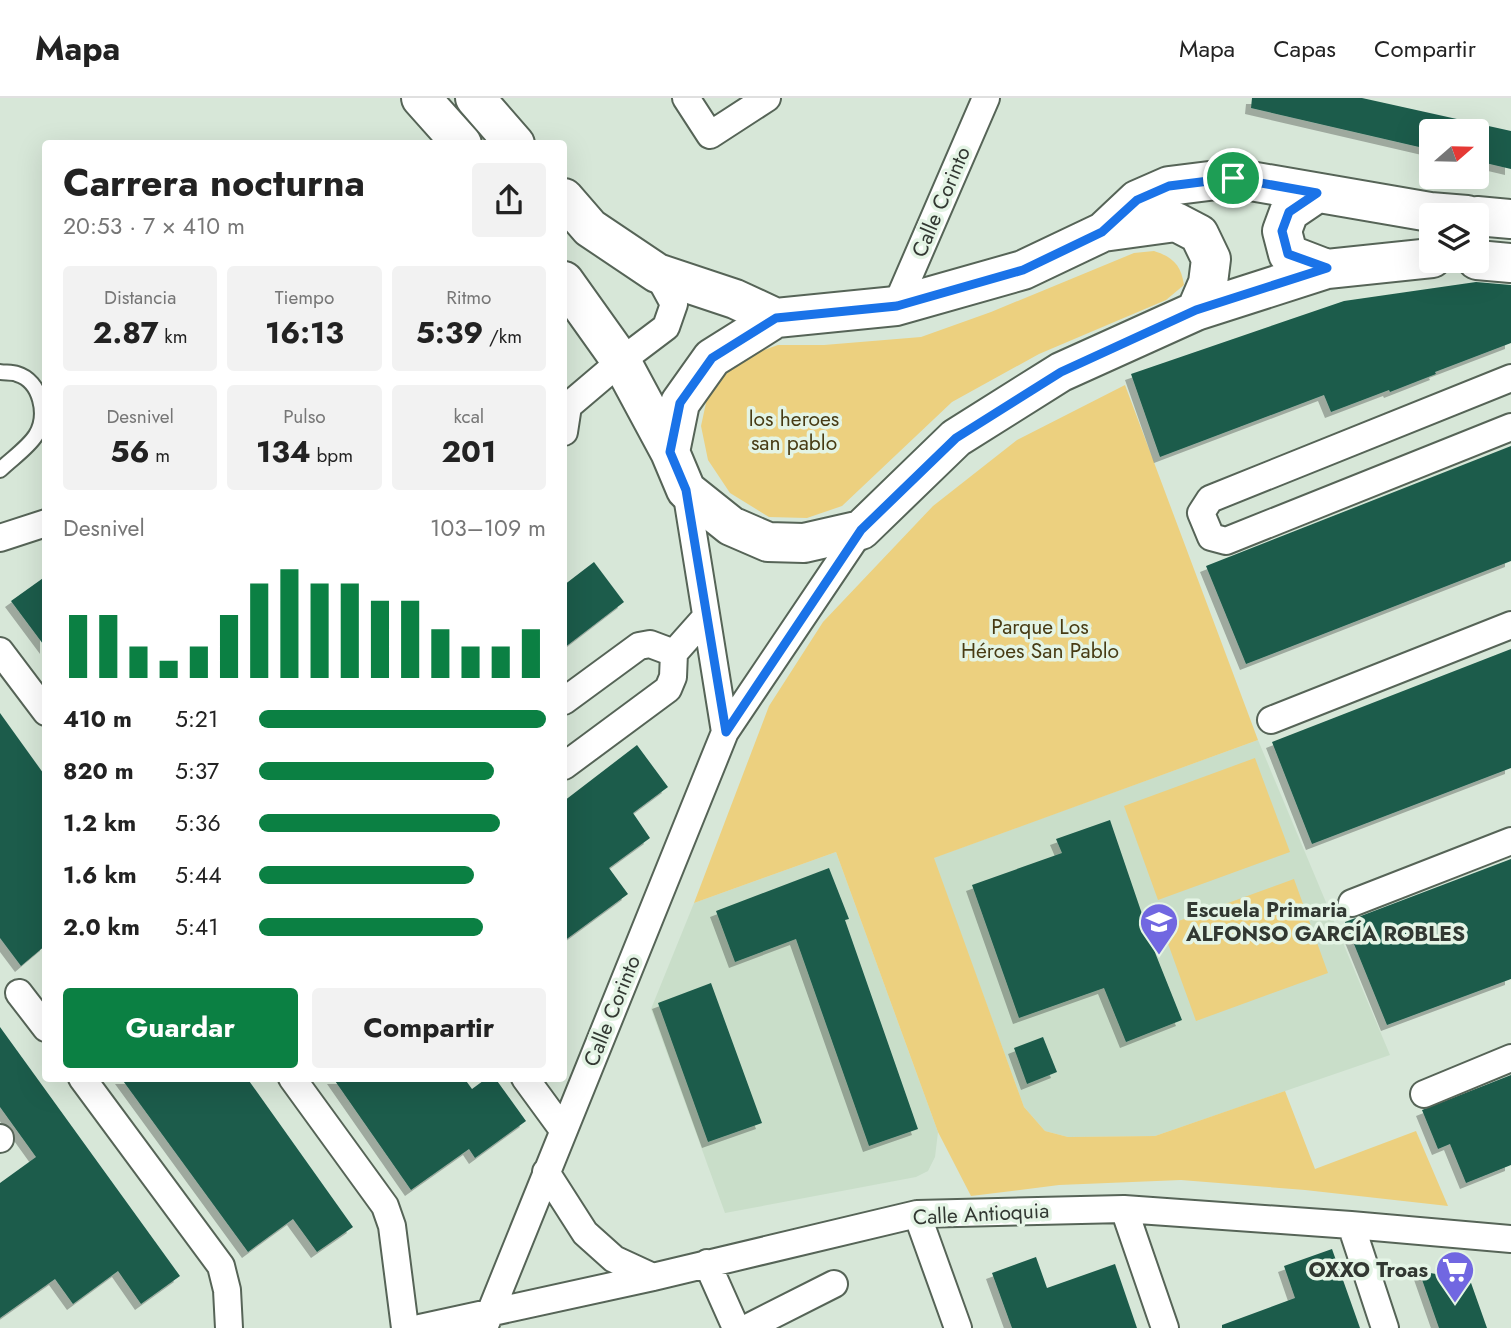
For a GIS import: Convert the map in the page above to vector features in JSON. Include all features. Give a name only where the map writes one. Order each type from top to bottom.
[{"type":"street","points":[[421,98],[458,140]]},
{"type":"street","points":[[475,98],[512,140]]},
{"type":"street","points":[[686,98],[710,135],[767,98]]},
{"type":"street","name":"Calle Corinto","points":[[897,306],[986,98]]},
{"type":"street","points":[[670,452],[680,403],[712,358],[776,318],[897,306],[1023,270],[1102,232],[1137,200],[1169,186],[1233,178],[1419,210]]},
{"type":"street","points":[[1317,193],[1289,212],[1282,231],[1288,254],[1327,268]]},
{"type":"street","points":[[567,201],[590,228],[657,273],[735,299],[776,318]]},
{"type":"street","points":[[1489,217],[1511,219]]},
{"type":"street","points":[[1102,232],[1176,222],[1199,234],[1211,259],[1208,283],[1196,310]]},
{"type":"street","points":[[686,490],[731,526],[768,542],[804,543],[861,530],[956,438],[1061,372],[1196,310],[1327,268],[1419,259]]},
{"type":"street","points":[[1489,261],[1511,263]]},
{"type":"street","points":[[567,405],[666,327],[674,304],[657,273]]},
{"type":"street","points":[[567,285],[621,361],[670,452],[686,490],[726,732]]},
{"type":"street","points":[[1511,378],[1210,499],[1201,513],[1211,537],[1226,541],[1511,427]]},
{"type":"street","points":[[1400,421],[1418,464]]},
{"type":"street","points":[[0,538],[42,524]]},
{"type":"street","name":"Calle Corinto","points":[[487,1321],[726,732],[861,530]]},
{"type":"street","points":[[567,764],[668,689],[673,677],[674,653],[706,617]]},
{"type":"street","points":[[1271,720],[1511,625]]},
{"type":"street","points":[[567,699],[639,646],[650,644],[674,653]]},
{"type":"street","points":[[0,650],[42,707]]},
{"type":"street","points":[[1352,903],[1511,841]]},
{"type":"street","points":[[19,993],[42,1023]]},
{"type":"street","points":[[1424,1094],[1511,1058]]},
{"type":"street","points":[[85,1082],[221,1266],[227,1290],[229,1328]]},
{"type":"street","points":[[295,1082],[384,1206],[393,1226],[405,1328]]},
{"type":"street","points":[[528,1082],[563,1130]]},
{"type":"street","points":[[546,1172],[585,1233],[614,1259],[653,1277]]},
{"type":"street","points":[[1124,1209],[1165,1328]]},
{"type":"street","name":"Calle Antioquia","points":[[420,1328],[487,1321],[708,1263],[917,1214],[1124,1209],[1351,1224],[1511,1239]]},
{"type":"street","points":[[917,1214],[958,1328]]},
{"type":"street","points":[[1351,1224],[1385,1328]]},
{"type":"street","points":[[708,1263],[736,1328]]},
{"type":"street","points":[[747,1328],[834,1283]]},
{"type":"lane","points":[[0,372],[18,374],[33,385],[41,402],[42,412]]},
{"type":"lane","points":[[0,470],[35,437],[42,423]]},
{"type":"shaded area","name":"Escuela Primaria ALFONSO GARCÍA ROBLES","points":[[1258,740],[1390,1055],[1155,1136],[1068,1137],[1045,1131],[1024,1107],[933,858]]},
{"type":"shaded area","points":[[836,852],[938,1132],[935,1157],[928,1171],[916,1177],[725,1213],[651,1009],[694,903]]},
{"type":"green space","name":"los heroes san pablo","points":[[1154,251],[1175,263],[1183,278],[1184,285],[1166,300],[1039,354],[952,402],[842,506],[807,518],[769,517],[730,493],[708,460],[701,426],[709,389],[739,359],[778,345],[824,345],[921,337],[991,312],[1134,253]]},
{"type":"green space","name":"Parque Los Héroes San Pablo","points":[[1125,385],[1258,740],[934,858],[1024,1107],[1045,1131],[1068,1137],[1155,1136],[1285,1091],[1315,1169],[1416,1131],[1448,1206],[1181,1180],[1059,1185],[971,1196],[938,1132],[836,852],[694,903],[769,706],[823,622],[933,506],[1017,440]]},
{"type":"green space","points":[[1255,758],[1290,852],[1158,900],[1124,806]]},
{"type":"green space","points":[[1294,879],[1328,973],[1196,1021],[1162,927]]},
{"type":"building","points":[[1252,98],[1362,98],[1457,119],[1419,119],[1419,147],[1251,108]]},
{"type":"building","points":[[1489,126],[1511,131],[1511,169],[1489,164]]},
{"type":"building","points":[[1476,282],[1511,285],[1511,343],[1390,392],[1389,390],[1331,412],[1324,395],[1160,457],[1131,374],[1344,301]]},
{"type":"building","points":[[1511,446],[1511,561],[1246,664],[1206,566]]},
{"type":"building","points":[[594,562],[624,602],[567,646],[567,583]]},
{"type":"building","points":[[42,579],[42,643],[11,601]]},
{"type":"building","points":[[1511,649],[1511,768],[1312,844],[1272,742]]},
{"type":"building","points":[[0,713],[42,771],[42,948],[21,966],[0,938]]},
{"type":"building","points":[[637,745],[668,787],[633,813],[650,838],[609,868],[628,894],[567,939],[567,799]]},
{"type":"building","points":[[1110,820],[1156,955],[1182,1020],[1126,1042],[1104,988],[1019,1018],[972,885],[1062,853],[1056,839]]},
{"type":"building","points":[[1511,859],[1511,979],[1387,1025],[1345,922]]},
{"type":"building","points":[[829,868],[849,919],[845,920],[918,1129],[869,1146],[796,939],[735,962],[716,911]]},
{"type":"building","points":[[711,983],[762,1123],[708,1142],[658,1003]]},
{"type":"building","points":[[0,1027],[180,1276],[141,1304],[118,1271],[73,1304],[55,1279],[0,1318],[0,1183],[36,1157],[0,1107]]},
{"type":"building","points":[[1043,1037],[1057,1072],[1027,1084],[1014,1048]]},
{"type":"building","points":[[1511,1075],[1511,1165],[1466,1183],[1450,1144],[1438,1149],[1422,1110]]},
{"type":"building","points":[[124,1082],[250,1082],[353,1227],[317,1252],[293,1219],[248,1252]]},
{"type":"building","points":[[336,1082],[467,1082],[472,1089],[482,1082],[498,1082],[526,1121],[475,1158],[469,1149],[411,1190]]},
{"type":"building","points":[[1332,1249],[1360,1328],[1222,1328],[1222,1325],[1295,1298],[1284,1266]]},
{"type":"building","points":[[1036,1257],[1047,1288],[1115,1264],[1137,1328],[1012,1328],[992,1273]]},
{"type":"building","name":"OXXO Troas","points":[[1419,1271],[1470,1280],[1487,1328],[1439,1328]]},
{"type":"place","name":"Escuela Primaria ALFONSO GARCÍA ROBLES","points":[[1159,956]]},
{"type":"place","name":"OXXO Troas","points":[[1455,1304]]},
{"type":"route","points":[[1233,178],[1317,193],[1289,212],[1282,231],[1288,254],[1327,268],[1196,310],[1061,372],[956,438],[861,530],[726,732],[686,490],[670,452],[680,403],[712,358],[776,318],[897,306],[1023,270],[1102,232],[1137,200],[1169,186],[1233,178]]}]
